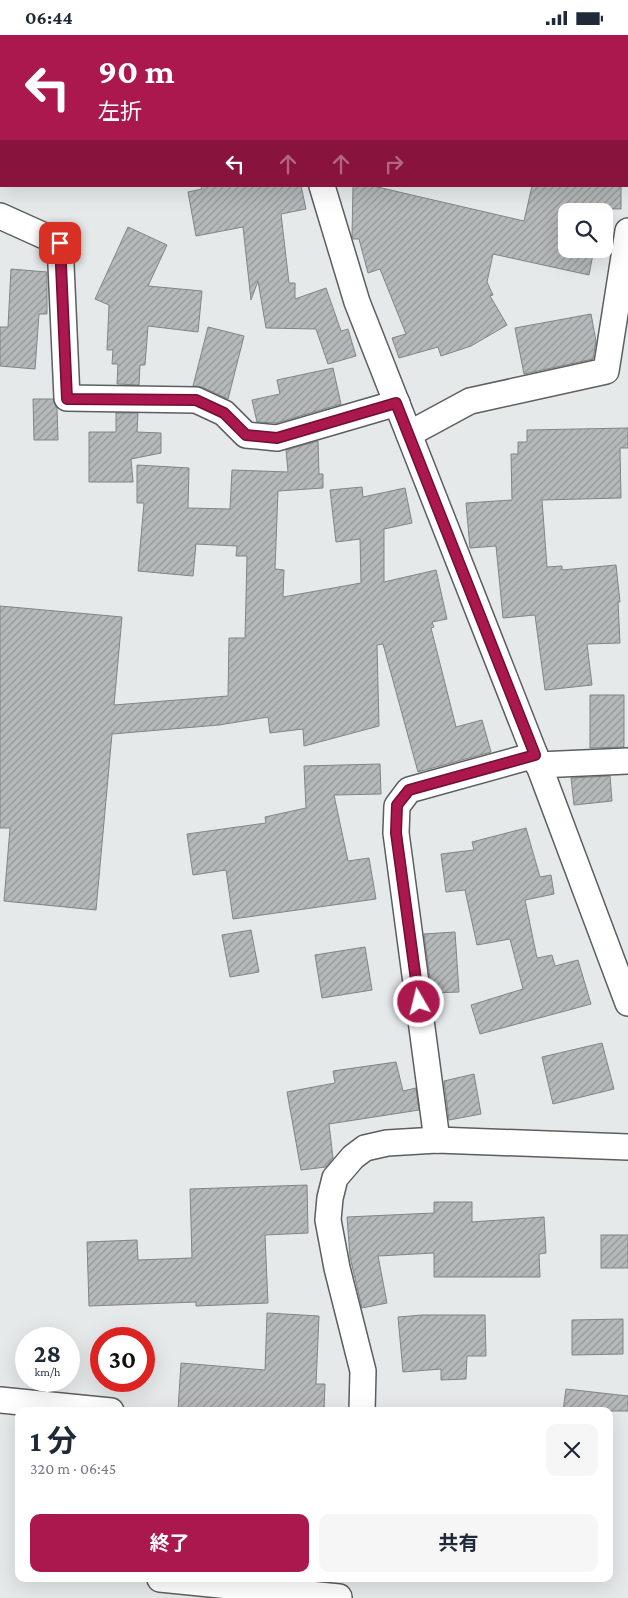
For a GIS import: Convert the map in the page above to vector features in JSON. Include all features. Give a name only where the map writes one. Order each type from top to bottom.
[{"type":"street","points":[[322,187],[357,302],[536,760],[628,1003]]},
{"type":"street","points":[[0,216],[60,243],[67,399],[196,400],[224,413],[246,435],[277,438],[396,403]]},
{"type":"street","points":[[409,434],[470,401],[606,371],[628,231]]},
{"type":"street","points":[[437,1141],[396,833],[397,805],[409,790],[536,760],[628,761]]},
{"type":"street","points":[[362,1407],[363,1371],[337,1268],[328,1220],[330,1198],[335,1178],[353,1157],[365,1149],[387,1143],[437,1141],[628,1147]]},
{"type":"street","points":[[0,1400],[71,1407]]},
{"type":"street","points":[[205,1582],[340,1591]]},
{"type":"building","points":[[201,187],[301,187],[306,209],[281,214],[289,283],[295,283],[295,299],[326,288],[341,331],[348,329],[356,356],[328,364],[316,329],[266,328],[258,281],[251,300],[243,227],[196,236],[188,192],[202,189]]},
{"type":"building","points":[[353,187],[377,187],[524,221],[532,187],[621,187],[621,209],[613,209],[613,203],[558,203],[558,258],[592,258],[589,275],[493,254],[487,282],[493,295],[490,296],[507,325],[471,346],[441,356],[438,347],[399,358],[392,338],[406,334],[380,269],[368,273],[359,239],[353,239]]},
{"type":"building","points":[[128,227],[167,245],[148,286],[202,291],[198,332],[148,326],[145,365],[140,365],[139,385],[117,384],[118,364],[112,364],[113,350],[107,350],[109,305],[95,299]]},
{"type":"building","points":[[11,269],[47,272],[47,314],[39,314],[35,369],[0,366],[0,327],[8,327]]},
{"type":"building","points":[[591,314],[596,341],[593,359],[524,374],[515,328]]},
{"type":"building","points":[[208,327],[244,336],[228,399],[202,387],[193,386]]},
{"type":"building","points":[[333,368],[341,404],[276,423],[257,422],[252,400],[280,394],[277,380]]},
{"type":"building","points":[[33,399],[53,399],[57,408],[58,440],[34,440]]},
{"type":"building","points":[[116,413],[138,413],[137,432],[161,433],[161,453],[131,459],[133,482],[89,482],[89,432],[116,432]]},
{"type":"building","points":[[628,428],[628,448],[620,448],[621,498],[542,500],[547,567],[562,566],[562,570],[616,565],[620,602],[618,602],[620,643],[587,644],[592,685],[545,690],[535,615],[503,618],[496,546],[470,548],[466,503],[512,500],[511,454],[518,454],[518,442],[527,442],[527,430]]},
{"type":"building","points":[[318,441],[319,474],[323,474],[323,488],[278,491],[275,569],[284,570],[283,597],[361,583],[360,539],[336,542],[330,490],[362,487],[363,497],[405,488],[412,523],[384,529],[384,582],[436,570],[447,619],[432,622],[434,627],[431,628],[456,727],[482,720],[491,752],[418,772],[383,644],[377,645],[379,726],[304,746],[303,729],[270,733],[268,717],[219,725],[112,734],[96,910],[4,901],[10,828],[0,828],[0,606],[122,617],[114,705],[228,696],[229,638],[245,638],[247,556],[236,556],[237,546],[196,544],[193,576],[138,571],[144,503],[137,503],[137,465],[189,468],[188,508],[230,509],[232,470],[288,472],[286,450]]},
{"type":"building","points":[[590,695],[624,695],[624,747],[590,748]]},
{"type":"building","points":[[380,764],[381,794],[334,795],[348,861],[369,858],[376,899],[233,919],[226,870],[193,875],[187,834],[266,823],[265,817],[306,808],[304,766]]},
{"type":"building","points":[[610,776],[612,801],[574,805],[571,778]]},
{"type":"building","points":[[526,828],[540,877],[551,875],[554,894],[525,900],[537,958],[552,955],[555,966],[578,960],[591,1004],[480,1034],[471,1005],[523,989],[510,939],[477,945],[465,890],[446,892],[441,854],[474,850],[472,842]]},
{"type":"building","points":[[251,930],[259,972],[230,977],[222,935]]},
{"type":"building","points":[[455,932],[459,992],[432,993],[424,934]]},
{"type":"building","points":[[365,947],[372,990],[322,998],[315,955]]},
{"type":"building","points":[[602,1043],[614,1089],[553,1104],[542,1057]]},
{"type":"building","points":[[396,1062],[403,1091],[416,1088],[419,1110],[329,1124],[333,1158],[326,1167],[301,1170],[287,1092],[335,1083],[333,1071]]},
{"type":"building","points":[[474,1074],[481,1114],[449,1120],[444,1081]]},
{"type":"building","points":[[307,1185],[308,1233],[265,1235],[268,1303],[196,1306],[196,1302],[89,1306],[87,1242],[137,1240],[138,1260],[192,1258],[190,1189]]},
{"type":"building","points":[[434,1202],[472,1202],[472,1222],[544,1217],[546,1253],[539,1254],[540,1277],[434,1277],[434,1253],[378,1256],[387,1303],[362,1308],[350,1257],[347,1217],[434,1213]]},
{"type":"building","points":[[601,1235],[628,1235],[628,1268],[601,1268]]},
{"type":"building","points":[[267,1313],[319,1316],[316,1384],[325,1384],[324,1407],[178,1407],[181,1363],[265,1370]]},
{"type":"building","points":[[485,1315],[486,1356],[467,1356],[466,1379],[441,1380],[441,1369],[403,1372],[398,1317]]},
{"type":"building","points":[[623,1319],[623,1354],[572,1355],[572,1320]]},
{"type":"building","points":[[566,1389],[628,1396],[628,1411],[613,1411],[613,1407],[564,1407]]},
{"type":"route","points":[[60,243],[67,399],[196,400],[224,413],[246,435],[277,438],[396,403],[535,755],[409,790],[397,805],[396,833],[419,1002]]}]
